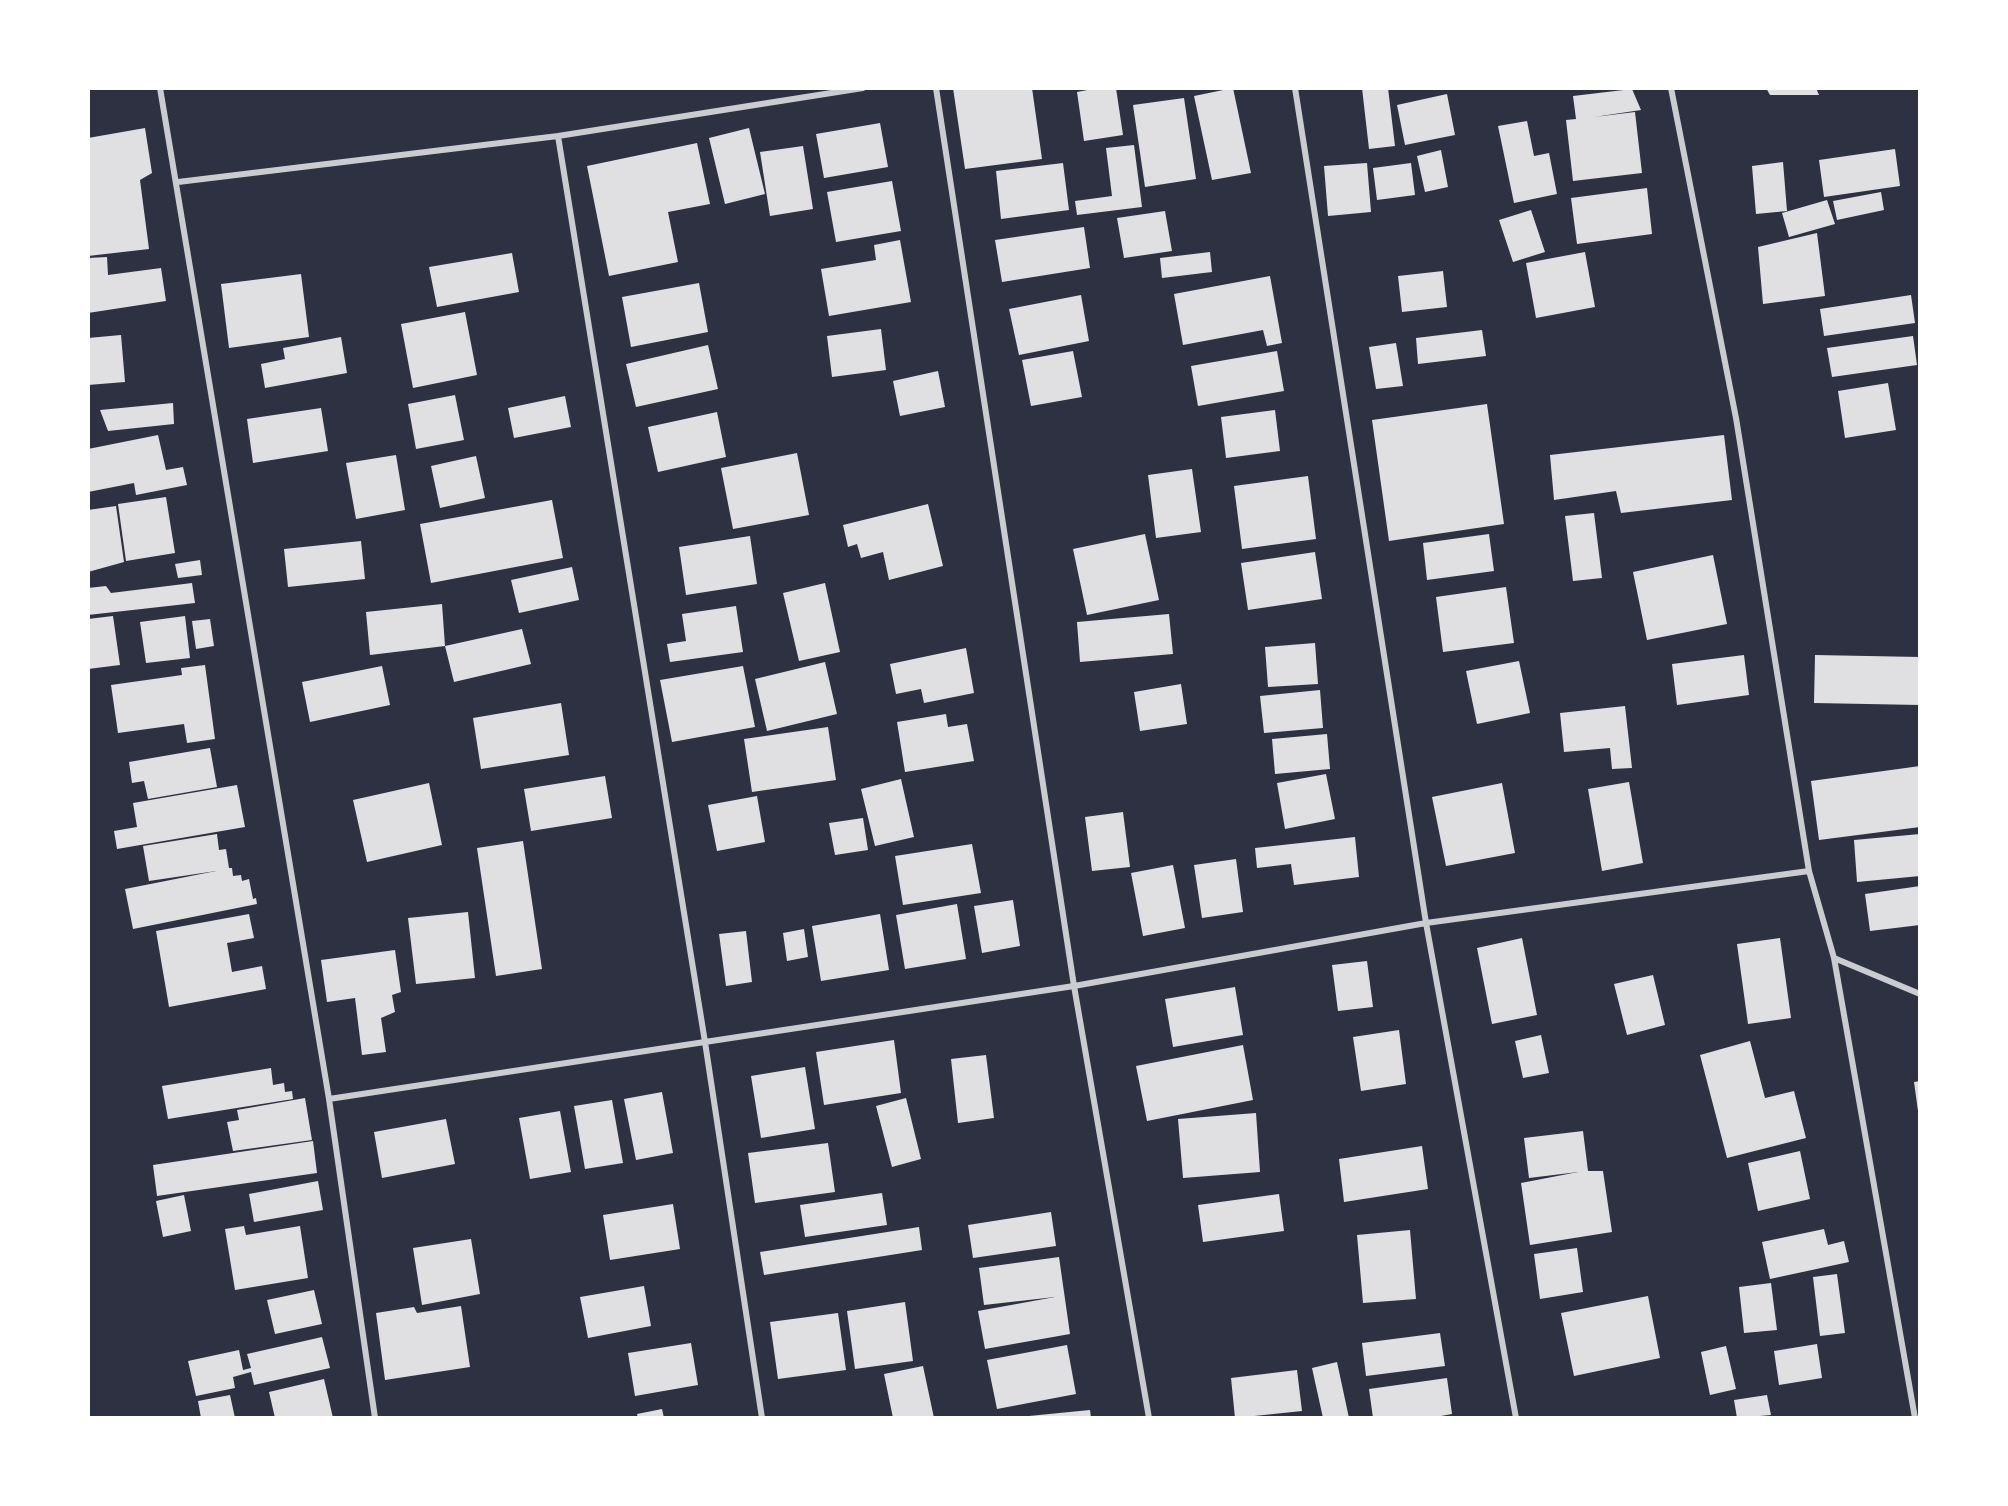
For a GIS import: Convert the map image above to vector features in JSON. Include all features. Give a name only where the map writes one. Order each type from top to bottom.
[{"type":"street","points":[[160,88],[178,182],[329,1099],[375,1418]]},
{"type":"street","points":[[178,182],[558,136],[863,88]]},
{"type":"street","points":[[936,88],[1074,986],[1149,1418]]},
{"type":"street","points":[[1295,88],[1426,923],[1516,1418]]},
{"type":"street","points":[[1671,88],[1736,418],[1809,871],[1834,958],[1915,1418]]},
{"type":"street","points":[[558,136],[705,1042],[762,1418]]},
{"type":"street","points":[[329,1099],[1074,986],[1426,923],[1809,871]]},
{"type":"street","points":[[1834,958],[1920,994]]},
{"type":"building","points":[[953,88],[1032,88],[1042,159],[965,169]]},
{"type":"building","points":[[1098,88],[1116,88],[1123,135],[1084,141],[1077,92]]},
{"type":"building","points":[[1233,88],[1251,173],[1212,180],[1194,96]]},
{"type":"building","points":[[1362,88],[1388,88],[1395,146],[1369,149]]},
{"type":"building","points":[[1766,88],[1816,88],[1819,95],[1770,95]]},
{"type":"building","points":[[1632,89],[1641,110],[1594,117],[1635,112],[1642,173],[1573,181],[1566,120],[1576,119],[1573,96]]},
{"type":"building","points":[[1447,94],[1455,135],[1405,145],[1397,105]]},
{"type":"building","points":[[1184,98],[1196,179],[1145,187],[1133,105]]},
{"type":"building","points":[[1527,121],[1534,156],[1549,153],[1557,194],[1514,203],[1498,126]]},
{"type":"building","points":[[880,123],[888,167],[824,178],[816,134]]},
{"type":"building","points":[[145,128],[152,173],[140,180],[149,249],[88,256],[88,138]]},
{"type":"building","points":[[749,128],[765,194],[725,204],[709,138]]},
{"type":"building","points":[[697,143],[710,204],[668,212],[678,262],[609,276],[587,166]]},
{"type":"building","points":[[1134,145],[1142,207],[1077,215],[1075,201],[1112,196],[1106,148]]},
{"type":"building","points":[[803,146],[813,209],[770,216],[760,152]]},
{"type":"building","points":[[1895,149],[1900,186],[1824,197],[1819,160]]},
{"type":"building","points":[[1441,150],[1448,187],[1425,192],[1417,156]]},
{"type":"building","points":[[1783,162],[1787,211],[1756,214],[1752,166]]},
{"type":"building","points":[[1063,163],[1069,210],[1001,219],[996,171]]},
{"type":"building","points":[[1367,163],[1371,212],[1328,216],[1324,166]]},
{"type":"building","points":[[1411,163],[1415,195],[1377,200],[1373,168]]},
{"type":"building","points":[[892,181],[901,231],[836,242],[827,192]]},
{"type":"building","points":[[1647,188],[1652,234],[1577,244],[1571,198]]},
{"type":"building","points":[[1881,192],[1884,210],[1837,220],[1833,201]]},
{"type":"building","points":[[1827,200],[1835,224],[1789,237],[1782,213]]},
{"type":"building","points":[[1531,210],[1545,252],[1513,262],[1499,220]]},
{"type":"building","points":[[1165,211],[1172,251],[1124,258],[1117,218]]},
{"type":"building","points":[[1084,227],[1090,268],[1002,282],[995,240]]},
{"type":"building","points":[[1817,233],[1825,296],[1763,304],[1758,247]]},
{"type":"building","points":[[900,240],[911,302],[829,316],[821,269],[876,260],[874,245]]},
{"type":"building","points":[[1210,252],[1212,272],[1162,278],[1160,258]]},
{"type":"building","points":[[1585,252],[1595,307],[1536,318],[1526,263]]},
{"type":"building","points":[[512,253],[519,292],[437,307],[429,267]]},
{"type":"building","points":[[107,257],[108,275],[161,268],[166,301],[88,313],[88,258]]},
{"type":"building","points":[[1443,271],[1447,307],[1402,312],[1398,276]]},
{"type":"building","points":[[301,274],[309,337],[229,348],[221,284]]},
{"type":"building","points":[[1270,276],[1282,343],[1267,346],[1263,330],[1183,345],[1174,294]]},
{"type":"building","points":[[699,283],[708,332],[631,347],[622,297]]},
{"type":"building","points":[[1081,295],[1089,341],[1019,355],[1009,309]]},
{"type":"building","points":[[1911,295],[1915,323],[1824,336],[1820,309]]},
{"type":"building","points":[[465,312],[477,375],[413,388],[401,324]]},
{"type":"building","points":[[881,329],[886,370],[832,377],[827,336]]},
{"type":"building","points":[[1482,330],[1486,356],[1418,364],[1416,338]]},
{"type":"building","points":[[121,335],[125,382],[88,385],[88,338]]},
{"type":"building","points":[[1913,336],[1917,365],[1832,377],[1827,348]]},
{"type":"building","points":[[341,337],[347,373],[265,388],[261,364],[285,359],[283,348]]},
{"type":"building","points":[[1396,343],[1403,386],[1376,389],[1369,347]]},
{"type":"building","points":[[708,345],[718,389],[636,407],[626,364]]},
{"type":"building","points":[[1073,351],[1082,397],[1031,406],[1022,360]]},
{"type":"building","points":[[1277,351],[1284,391],[1198,406],[1191,366]]},
{"type":"building","points":[[938,371],[945,407],[900,416],[893,381]]},
{"type":"building","points":[[1888,383],[1896,430],[1845,438],[1838,391]]},
{"type":"building","points":[[455,395],[464,440],[416,449],[408,404]]},
{"type":"building","points":[[565,396],[571,427],[514,438],[508,408]]},
{"type":"building","points":[[173,403],[174,424],[108,431],[100,410]]},
{"type":"building","points":[[1487,404],[1504,524],[1389,541],[1372,420]]},
{"type":"building","points":[[321,408],[328,451],[253,463],[247,419]]},
{"type":"building","points":[[1275,410],[1280,451],[1226,458],[1221,417]]},
{"type":"building","points":[[717,412],[726,457],[658,472],[648,427]]},
{"type":"building","points":[[158,435],[166,470],[183,467],[187,485],[136,495],[134,483],[88,492],[88,449]]},
{"type":"building","points":[[1724,435],[1732,500],[1621,513],[1616,491],[1554,500],[1550,455]]},
{"type":"building","points":[[797,453],[809,515],[733,529],[721,468]]},
{"type":"building","points":[[396,455],[405,510],[356,519],[346,463]]},
{"type":"building","points":[[476,456],[485,498],[440,508],[431,466]]},
{"type":"building","points":[[1192,469],[1201,532],[1156,538],[1148,475]]},
{"type":"building","points":[[1308,476],[1316,539],[1242,549],[1234,486]]},
{"type":"building","points":[[166,497],[175,553],[126,561],[118,504]]},
{"type":"building","points":[[552,500],[563,558],[431,583],[420,524]]},
{"type":"building","points":[[928,504],[943,566],[889,580],[883,552],[861,558],[857,544],[848,547],[843,525]]},
{"type":"building","points":[[116,506],[124,562],[88,572],[88,510]]},
{"type":"building","points":[[1594,513],[1602,578],[1573,581],[1565,516]]},
{"type":"building","points":[[1145,534],[1159,600],[1087,615],[1073,549]]},
{"type":"building","points":[[1489,534],[1494,571],[1427,580],[1423,543]]},
{"type":"building","points":[[750,536],[757,584],[686,595],[679,547]]},
{"type":"building","points":[[361,541],[365,579],[288,587],[284,549]]},
{"type":"building","points":[[1315,552],[1322,599],[1248,610],[1241,563]]},
{"type":"building","points":[[1713,555],[1727,624],[1647,640],[1633,572]]},
{"type":"building","points":[[200,560],[202,575],[178,578],[175,564]]},
{"type":"building","points":[[572,567],[579,600],[519,613],[511,580]]},
{"type":"building","points":[[192,583],[195,603],[88,615],[88,588],[106,586],[111,593]]},
{"type":"building","points":[[825,583],[840,652],[799,661],[783,593]]},
{"type":"building","points":[[1506,587],[1514,643],[1443,652],[1436,597]]},
{"type":"building","points":[[442,604],[445,646],[370,655],[366,612]]},
{"type":"building","points":[[736,606],[743,652],[670,662],[667,644],[686,641],[682,614]]},
{"type":"building","points":[[1169,614],[1173,654],[1080,662],[1077,622]]},
{"type":"building","points":[[113,616],[120,665],[88,669],[88,619]]},
{"type":"building","points":[[185,616],[190,658],[146,663],[140,622]]},
{"type":"building","points":[[210,619],[214,646],[196,649],[192,621]]},
{"type":"building","points":[[522,629],[531,664],[454,682],[445,646]]},
{"type":"building","points":[[1315,643],[1318,684],[1268,687],[1265,647]]},
{"type":"building","points":[[966,648],[974,693],[924,703],[921,689],[896,694],[890,664]]},
{"type":"building","points":[[1744,655],[1749,695],[1677,705],[1672,664]]},
{"type":"building","points":[[1815,655],[1920,657],[1920,705],[1814,703]]},
{"type":"building","points":[[1519,661],[1530,713],[1477,724],[1466,671]]},
{"type":"building","points":[[825,662],[837,714],[767,731],[755,679]]},
{"type":"building","points":[[205,665],[215,739],[187,743],[184,724],[118,733],[111,685],[182,675],[181,668]]},
{"type":"building","points":[[382,666],[390,705],[310,722],[302,682]]},
{"type":"building","points":[[743,666],[755,727],[672,742],[660,680]]},
{"type":"building","points":[[1181,684],[1187,724],[1140,731],[1134,692]]},
{"type":"building","points":[[1320,690],[1323,728],[1264,733],[1260,696]]},
{"type":"building","points":[[561,703],[569,755],[481,769],[473,718]]},
{"type":"building","points":[[1625,706],[1632,768],[1612,769],[1610,748],[1564,752],[1560,713]]},
{"type":"building","points":[[946,714],[948,727],[967,724],[974,761],[905,772],[897,722]]},
{"type":"building","points":[[828,727],[836,780],[752,792],[744,739]]},
{"type":"building","points":[[1327,734],[1330,769],[1275,774],[1272,739]]},
{"type":"building","points":[[210,748],[217,787],[148,799],[144,781],[132,783],[129,762]]},
{"type":"building","points":[[1920,766],[1920,827],[1819,840],[1811,781]]},
{"type":"building","points":[[1326,774],[1335,819],[1285,829],[1277,783]]},
{"type":"building","points":[[605,776],[612,818],[531,831],[524,789]]},
{"type":"building","points":[[901,779],[914,837],[875,846],[861,789]]},
{"type":"building","points":[[1629,782],[1643,863],[1602,871],[1588,789]]},
{"type":"building","points":[[429,783],[442,845],[367,862],[353,800]]},
{"type":"building","points":[[1502,783],[1515,853],[1446,866],[1432,797]]},
{"type":"building","points":[[237,785],[245,827],[117,849],[114,831],[137,827],[133,803]]},
{"type":"building","points":[[757,796],[765,842],[717,851],[708,805]]},
{"type":"building","points":[[1123,812],[1130,867],[1092,871],[1085,817]]},
{"type":"building","points":[[863,818],[868,850],[835,855],[829,823]]},
{"type":"building","points":[[217,834],[219,850],[226,849],[229,868],[232,868],[233,876],[241,875],[242,881],[249,879],[253,899],[256,898],[257,904],[133,929],[125,889],[216,871],[149,881],[143,846]]},
{"type":"building","points":[[1920,834],[1920,876],[1857,882],[1854,840]]},
{"type":"building","points":[[1355,837],[1359,877],[1294,885],[1291,864],[1257,868],[1255,848]]},
{"type":"building","points":[[523,841],[542,969],[496,976],[477,848]]},
{"type":"building","points":[[972,844],[981,893],[903,905],[895,856]]},
{"type":"building","points":[[1236,859],[1243,912],[1202,918],[1194,865]]},
{"type":"building","points":[[1173,865],[1185,928],[1143,936],[1131,873]]},
{"type":"building","points":[[1920,886],[1920,925],[1870,931],[1865,894]]},
{"type":"building","points":[[1013,900],[1020,946],[982,953],[974,906]]},
{"type":"building","points":[[957,904],[966,959],[905,969],[896,915]]},
{"type":"building","points":[[468,912],[475,978],[416,984],[408,918]]},
{"type":"building","points":[[249,914],[254,938],[227,943],[232,972],[262,966],[266,989],[169,1007],[156,931]]},
{"type":"building","points":[[880,914],[889,970],[821,981],[812,926]]},
{"type":"building","points":[[804,929],[808,957],[787,961],[783,933]]},
{"type":"building","points":[[746,931],[752,982],[726,986],[719,934]]},
{"type":"building","points":[[1522,938],[1537,1015],[1492,1024],[1477,948]]},
{"type":"building","points":[[1780,938],[1791,1018],[1748,1024],[1737,944]]},
{"type":"building","points":[[395,950],[401,992],[392,995],[395,1012],[381,1018],[386,1052],[362,1055],[355,998],[327,1002],[321,960]]},
{"type":"building","points":[[1367,961],[1373,1007],[1338,1011],[1332,965]]},
{"type":"building","points":[[1653,975],[1665,1025],[1627,1035],[1614,984]]},
{"type":"building","points":[[1235,987],[1243,1035],[1173,1047],[1165,999]]},
{"type":"building","points":[[1399,1030],[1406,1084],[1361,1091],[1353,1037]]},
{"type":"building","points":[[1541,1035],[1549,1073],[1523,1078],[1515,1041]]},
{"type":"building","points":[[894,1040],[901,1093],[824,1105],[816,1052]]},
{"type":"building","points":[[1750,1041],[1765,1098],[1794,1091],[1806,1138],[1727,1158],[1700,1055]]},
{"type":"building","points":[[1243,1045],[1253,1100],[1147,1121],[1136,1066]]},
{"type":"building","points":[[986,1055],[994,1118],[958,1123],[951,1059]]},
{"type":"building","points":[[805,1067],[815,1129],[761,1138],[751,1076]]},
{"type":"building","points":[[271,1068],[273,1085],[284,1083],[285,1092],[292,1091],[293,1099],[168,1119],[162,1086]]},
{"type":"building","points":[[1920,1081],[1920,1111],[1918,1111],[1914,1082]]},
{"type":"building","points":[[662,1092],[673,1153],[636,1160],[624,1099]]},
{"type":"building","points":[[305,1098],[312,1140],[233,1151],[227,1122],[239,1120],[237,1110]]},
{"type":"building","points":[[906,1098],[921,1159],[892,1167],[876,1106]]},
{"type":"building","points":[[612,1100],[623,1163],[585,1169],[574,1106]]},
{"type":"building","points":[[560,1111],[571,1172],[530,1179],[519,1118]]},
{"type":"building","points":[[1256,1113],[1260,1172],[1183,1178],[1178,1119]]},
{"type":"building","points":[[446,1119],[455,1164],[382,1178],[374,1132]]},
{"type":"building","points":[[1583,1131],[1588,1171],[1603,1171],[1612,1232],[1530,1245],[1521,1183],[1578,1172],[1529,1178],[1524,1138]]},
{"type":"building","points":[[313,1141],[317,1173],[157,1196],[153,1165]]},
{"type":"building","points":[[828,1143],[835,1192],[755,1203],[748,1153]]},
{"type":"building","points":[[1422,1146],[1428,1189],[1344,1202],[1339,1159]]},
{"type":"building","points":[[1800,1151],[1810,1199],[1758,1211],[1748,1163]]},
{"type":"building","points":[[318,1181],[323,1210],[254,1222],[249,1194]]},
{"type":"building","points":[[882,1193],[887,1225],[805,1237],[800,1205]]},
{"type":"building","points":[[1279,1194],[1284,1231],[1203,1242],[1198,1205]]},
{"type":"building","points":[[184,1195],[191,1231],[163,1237],[156,1201]]},
{"type":"building","points":[[673,1204],[680,1249],[610,1260],[603,1215]]},
{"type":"building","points":[[1051,1212],[1056,1246],[973,1258],[968,1225]]},
{"type":"building","points":[[244,1226],[246,1235],[300,1226],[308,1278],[235,1290],[225,1229]]},
{"type":"building","points":[[919,1227],[922,1250],[764,1275],[760,1252]]},
{"type":"building","points":[[1824,1229],[1828,1245],[1844,1241],[1849,1262],[1770,1279],[1762,1242]]},
{"type":"building","points":[[1410,1230],[1416,1299],[1363,1303],[1357,1235]]},
{"type":"building","points":[[471,1239],[480,1294],[422,1305],[413,1248]]},
{"type":"building","points":[[1577,1248],[1583,1292],[1540,1299],[1534,1254]]},
{"type":"building","points":[[1059,1257],[1070,1334],[985,1349],[978,1311],[1055,1297],[984,1305],[979,1268]]},
{"type":"building","points":[[1837,1274],[1845,1333],[1820,1336],[1813,1277]]},
{"type":"building","points":[[1771,1283],[1777,1330],[1744,1333],[1739,1287]]},
{"type":"building","points":[[644,1286],[651,1326],[588,1338],[580,1297]]},
{"type":"building","points":[[314,1290],[322,1324],[275,1334],[267,1300]]},
{"type":"building","points":[[1648,1296],[1660,1358],[1574,1376],[1561,1313]]},
{"type":"building","points":[[905,1302],[913,1361],[855,1369],[847,1311]]},
{"type":"building","points":[[461,1306],[470,1367],[385,1380],[376,1313],[414,1307],[417,1313]]},
{"type":"building","points":[[838,1313],[846,1370],[778,1379],[770,1322]]},
{"type":"building","points":[[1440,1333],[1445,1366],[1366,1376],[1362,1343]]},
{"type":"building","points":[[322,1337],[330,1368],[254,1385],[251,1372],[233,1377],[235,1388],[196,1396],[188,1361],[239,1350],[243,1370],[251,1368],[247,1354]]},
{"type":"building","points":[[691,1343],[698,1385],[635,1396],[628,1353]]},
{"type":"building","points":[[1817,1344],[1822,1378],[1779,1385],[1774,1351]]},
{"type":"building","points":[[1067,1345],[1076,1394],[997,1409],[987,1360]]},
{"type":"building","points":[[1726,1346],[1736,1389],[1710,1395],[1701,1352]]},
{"type":"building","points":[[1337,1362],[1349,1418],[1323,1418],[1312,1368]]},
{"type":"building","points":[[923,1366],[934,1418],[893,1418],[884,1374]]},
{"type":"building","points":[[1297,1370],[1302,1411],[1235,1418],[1231,1378]]},
{"type":"building","points":[[1447,1378],[1452,1414],[1430,1418],[1373,1418],[1369,1389]]},
{"type":"building","points":[[324,1379],[333,1418],[275,1418],[269,1392]]},
{"type":"building","points":[[230,1395],[235,1418],[201,1418],[198,1401]]},
{"type":"building","points":[[1767,1395],[1771,1415],[1737,1418],[1734,1400]]},
{"type":"building","points":[[662,1409],[664,1418],[638,1418],[637,1414]]},
{"type":"building","points":[[1090,1410],[1091,1418],[1029,1418],[1029,1416]]}]
